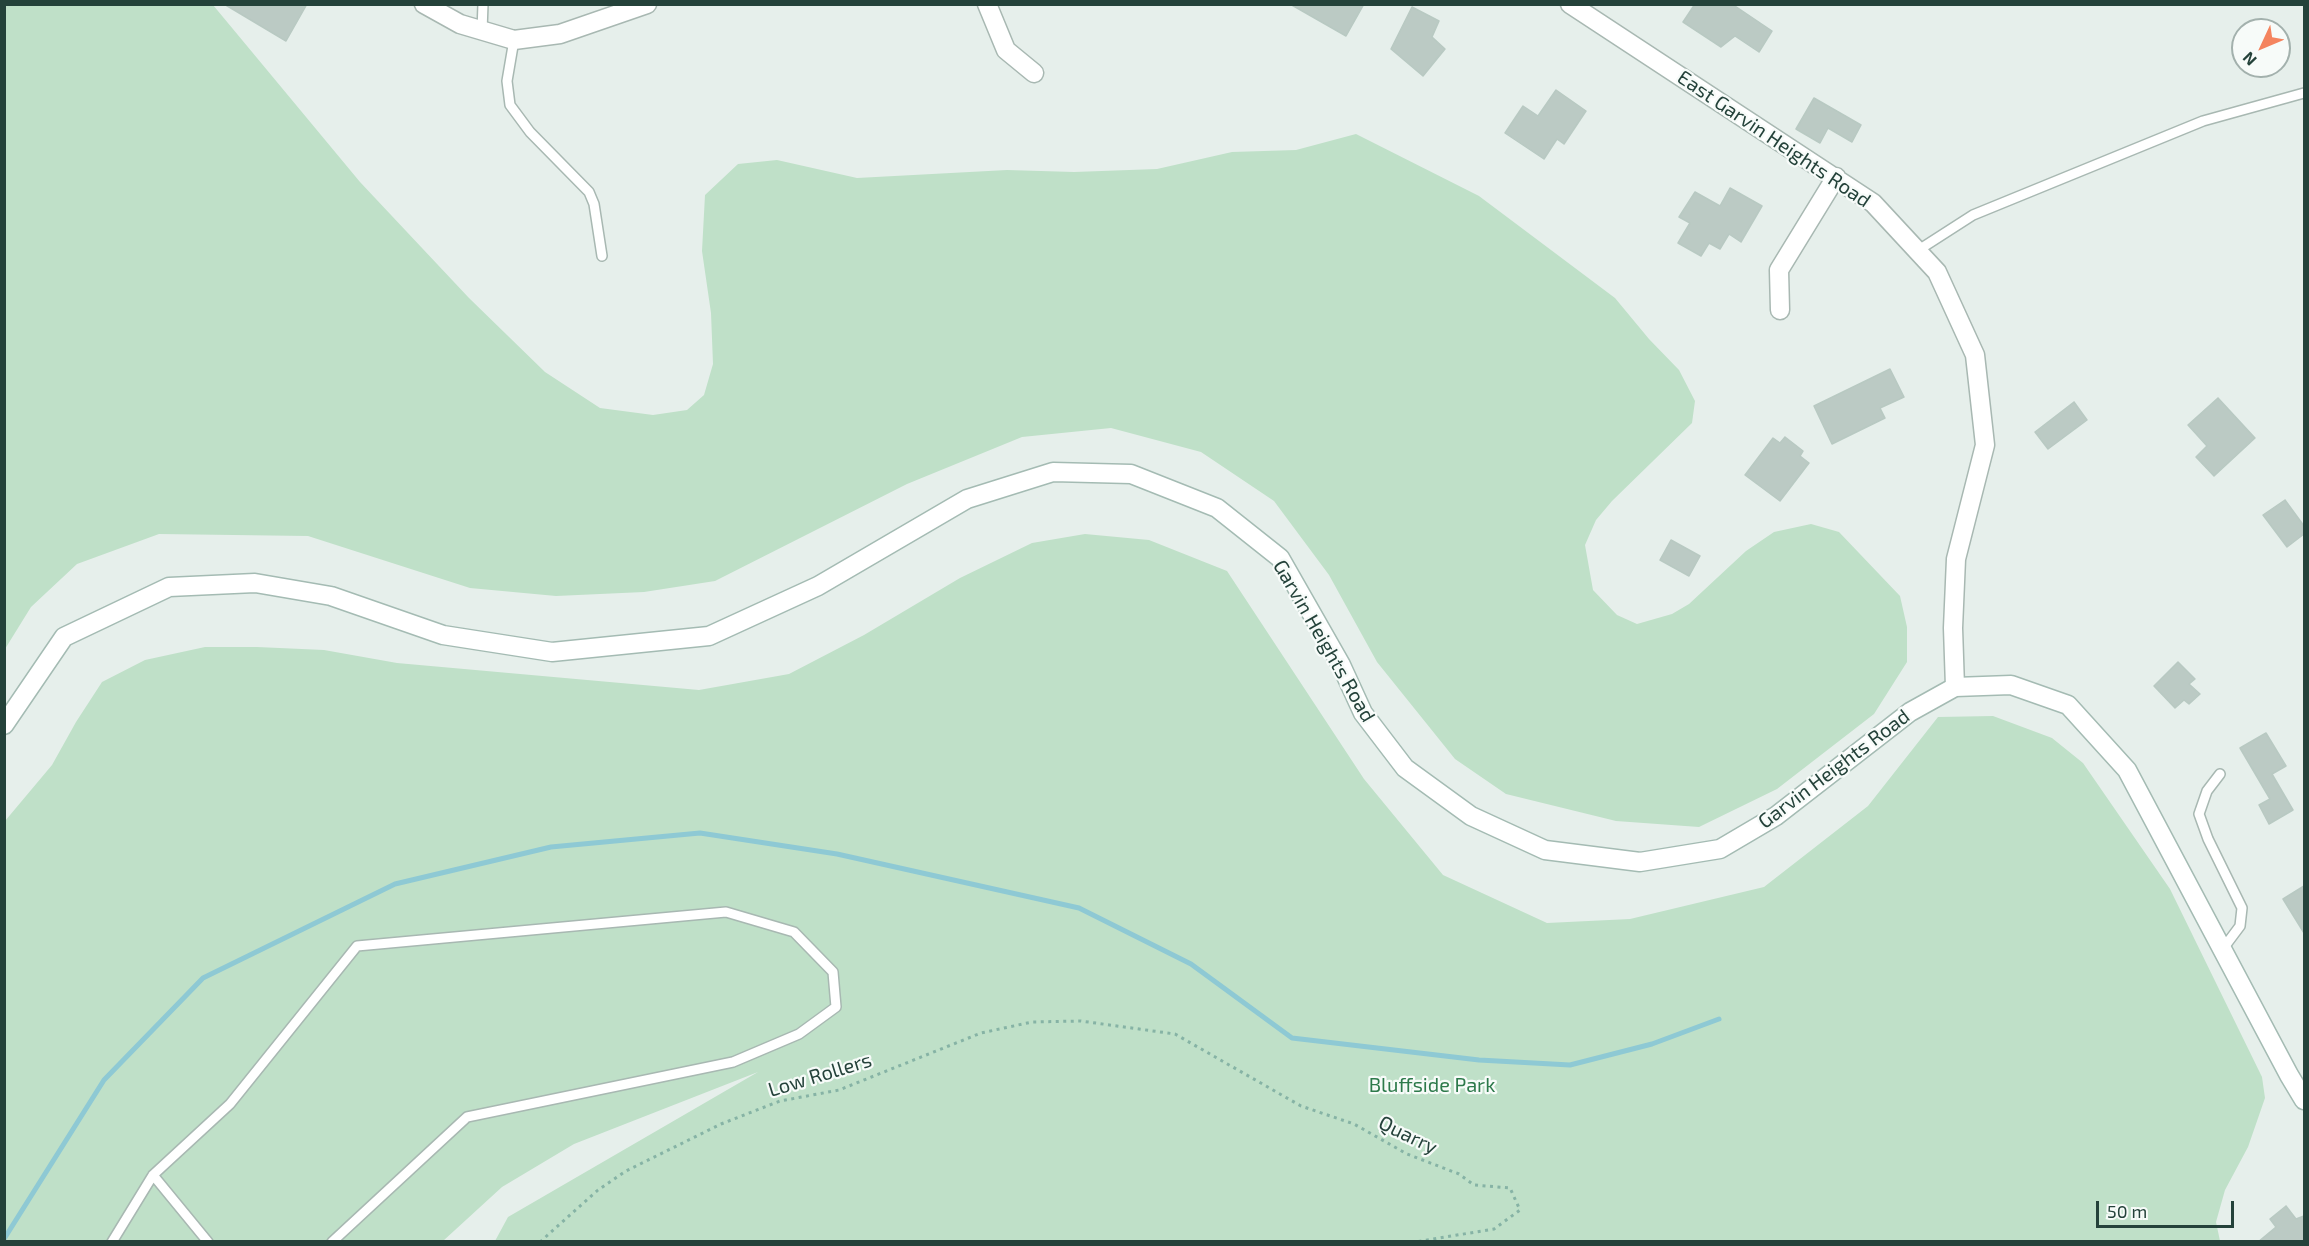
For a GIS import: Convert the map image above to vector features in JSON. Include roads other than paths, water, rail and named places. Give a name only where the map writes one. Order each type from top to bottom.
[{"type":"main road","points":[[424,4],[460,24],[514,40],[560,34],[647,4]]},
{"type":"main road","points":[[987,4],[1006,50],[1034,73]]},
{"type":"main road","name":"East Garvin Heights Road","points":[[1570,4],[1873,203],[1936,272],[1975,355],[1985,445],[1956,559],[1953,628],[1955,687]]},
{"type":"main road","points":[[1780,310],[1779,270],[1836,177]]},
{"type":"main road","name":"Garvin Heights Road","points":[[4,725],[64,637],[169,587],[255,583],[331,596],[443,635],[552,652],[709,636],[818,586],[967,499],[1053,472],[1131,474],[1217,508],[1280,558],[1341,665],[1363,713],[1405,768],[1471,816],[1545,850],[1640,862],[1720,849],[1776,816],[1910,712],[1955,687],[2011,685],[2068,705],[2127,770],[2304,1100]]},
{"type":"lane","points":[[482,31],[483,4]]},
{"type":"lane","points":[[514,40],[507,81],[510,105],[530,132],[589,192],[594,204],[602,256]]},
{"type":"lane","points":[[1917,251],[1983,210],[2203,121],[2304,93]]},
{"type":"lane","points":[[2220,774],[2207,790],[2199,814],[2208,839],[2242,908],[2240,926],[2223,950]]},
{"type":"lane","points":[[112,1242],[153,1175],[230,1104],[357,946],[726,912],[794,932],[833,972],[836,1007],[799,1034],[733,1062],[467,1117],[332,1242]]},
{"type":"lane","points":[[153,1175],[208,1242]]},
{"type":"waterway","points":[[4,1239],[104,1080],[203,978],[395,884],[551,847],[700,833],[837,854],[1079,908],[1191,964],[1292,1038],[1479,1060],[1570,1065],[1652,1044],[1719,1019]]},
{"type":"park label","name":"Bluffside Park","points":[[1432,1085]]}]
